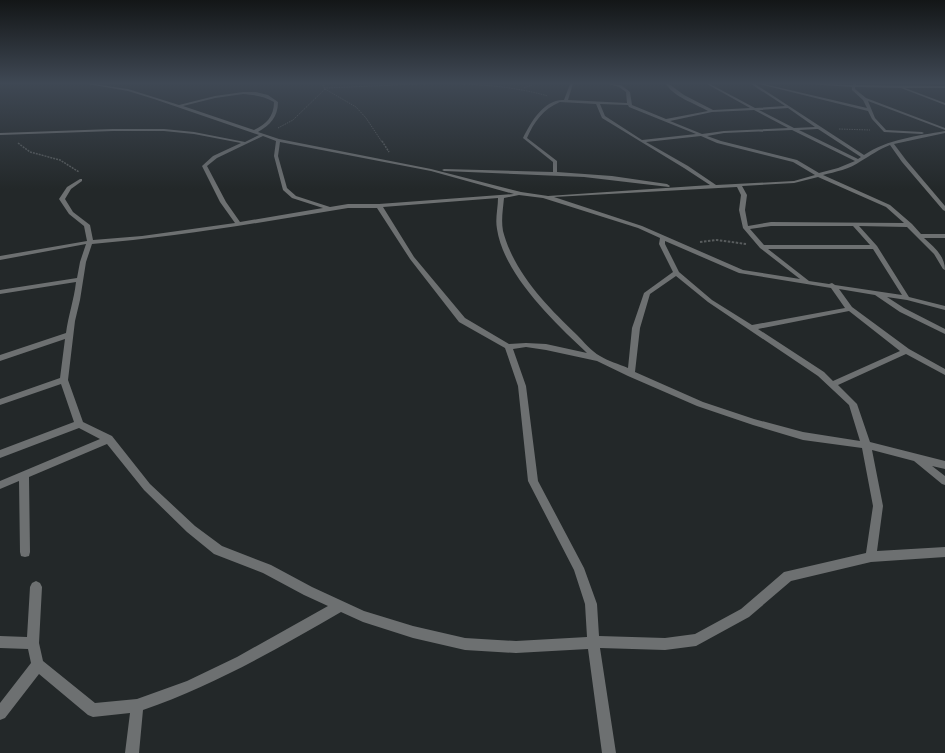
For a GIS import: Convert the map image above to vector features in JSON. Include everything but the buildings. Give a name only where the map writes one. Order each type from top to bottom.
[{"type":"street","points":[[217,119],[278,140],[431,170],[522,194],[544,196],[714,186],[780,184],[819,175],[858,161],[877,148],[891,143],[945,130]]},
{"type":"street","points":[[254,132],[272,119]]},
{"type":"street","points":[[536,119],[530,127],[526,138],[555,162],[555,173]]},
{"type":"street","points":[[606,119],[714,186]]},
{"type":"street","points":[[773,119],[858,161]]},
{"type":"street","points":[[806,119],[817,128],[865,157]]},
{"type":"street","points":[[874,119],[885,131],[933,134]]},
{"type":"street","points":[[917,119],[945,130]]},
{"type":"street","points":[[668,120],[736,147],[783,157],[888,206],[910,225],[936,254],[945,268]]},
{"type":"street","points":[[642,141],[724,132],[817,128]]},
{"type":"street","points":[[0,134],[112,130],[164,130],[194,133],[246,143]]},
{"type":"street","points":[[239,224],[223,202],[204,166],[215,158],[263,135]]},
{"type":"street","points":[[278,140],[276,156],[285,189],[294,197],[331,209]]},
{"type":"street","points":[[891,143],[904,161],[945,209]]},
{"type":"street","points":[[431,170],[555,173],[619,178],[680,189]]},
{"type":"street","points":[[80,180],[69,188],[62,199],[70,213],[87,226],[90,242],[83,262],[69,335],[64,380],[79,424],[109,439],[147,487],[191,529],[218,550],[268,569],[340,606],[363,616],[465,644],[516,647],[593,644],[607,642],[664,644],[696,640],[745,613],[788,576],[871,557],[945,552]]},
{"type":"street","points":[[739,185],[744,195],[742,210],[746,228],[762,247],[806,281]]},
{"type":"street","points":[[0,258],[90,242],[142,238],[348,206],[379,206],[522,194]]},
{"type":"street","points":[[502,196],[500,229],[506,251],[526,282],[558,322],[598,358]]},
{"type":"street","points":[[544,196],[633,225],[742,272],[907,298],[945,308]]},
{"type":"street","points":[[379,206],[412,258],[462,320],[508,347],[526,345],[546,347],[598,358],[700,404],[753,422],[803,436],[866,445],[945,465]]},
{"type":"street","points":[[746,228],[771,224],[910,225]]},
{"type":"street","points":[[855,225],[874,247],[907,298]]},
{"type":"street","points":[[919,236],[945,236]]},
{"type":"street","points":[[663,238],[662,244],[676,273],[710,301],[821,374],[853,404],[866,445],[878,506],[871,557]]},
{"type":"street","points":[[762,247],[874,247]]},
{"type":"street","points":[[631,374],[636,328],[647,293],[676,273]]},
{"type":"street","points":[[0,292],[80,280]]},
{"type":"street","points":[[832,285],[850,309],[906,351],[945,371]]},
{"type":"street","points":[[875,293],[902,310],[945,332]]},
{"type":"street","points":[[751,328],[850,309]]},
{"type":"street","points":[[0,358],[69,335]]},
{"type":"street","points":[[508,347],[522,386],[533,481],[579,568],[591,604],[593,644],[609,753]]},
{"type":"street","points":[[832,385],[906,351]]},
{"type":"street","points":[[0,402],[64,380]]},
{"type":"street","points":[[0,454],[79,424]]},
{"type":"street","points":[[0,485],[109,439]]},
{"type":"street","points":[[916,458],[945,480]]},
{"type":"street","points":[[24,475],[25,552]]},
{"type":"street","points":[[36,587],[33,643],[38,664],[92,710],[137,706],[166,697],[206,681],[273,645],[340,606]]},
{"type":"street","points":[[0,642],[33,643]]},
{"type":"street","points":[[0,713],[38,664]]},
{"type":"street","points":[[132,753],[137,706]]},
{"type":"path","points":[[263,135],[294,119]]},
{"type":"path","points":[[367,119],[398,164]]},
{"type":"path","points":[[817,128],[885,131]]},
{"type":"path","points":[[17,142],[30,152],[60,160],[79,170],[80,180]]},
{"type":"path","points":[[680,245],[716,240],[762,247]]}]
